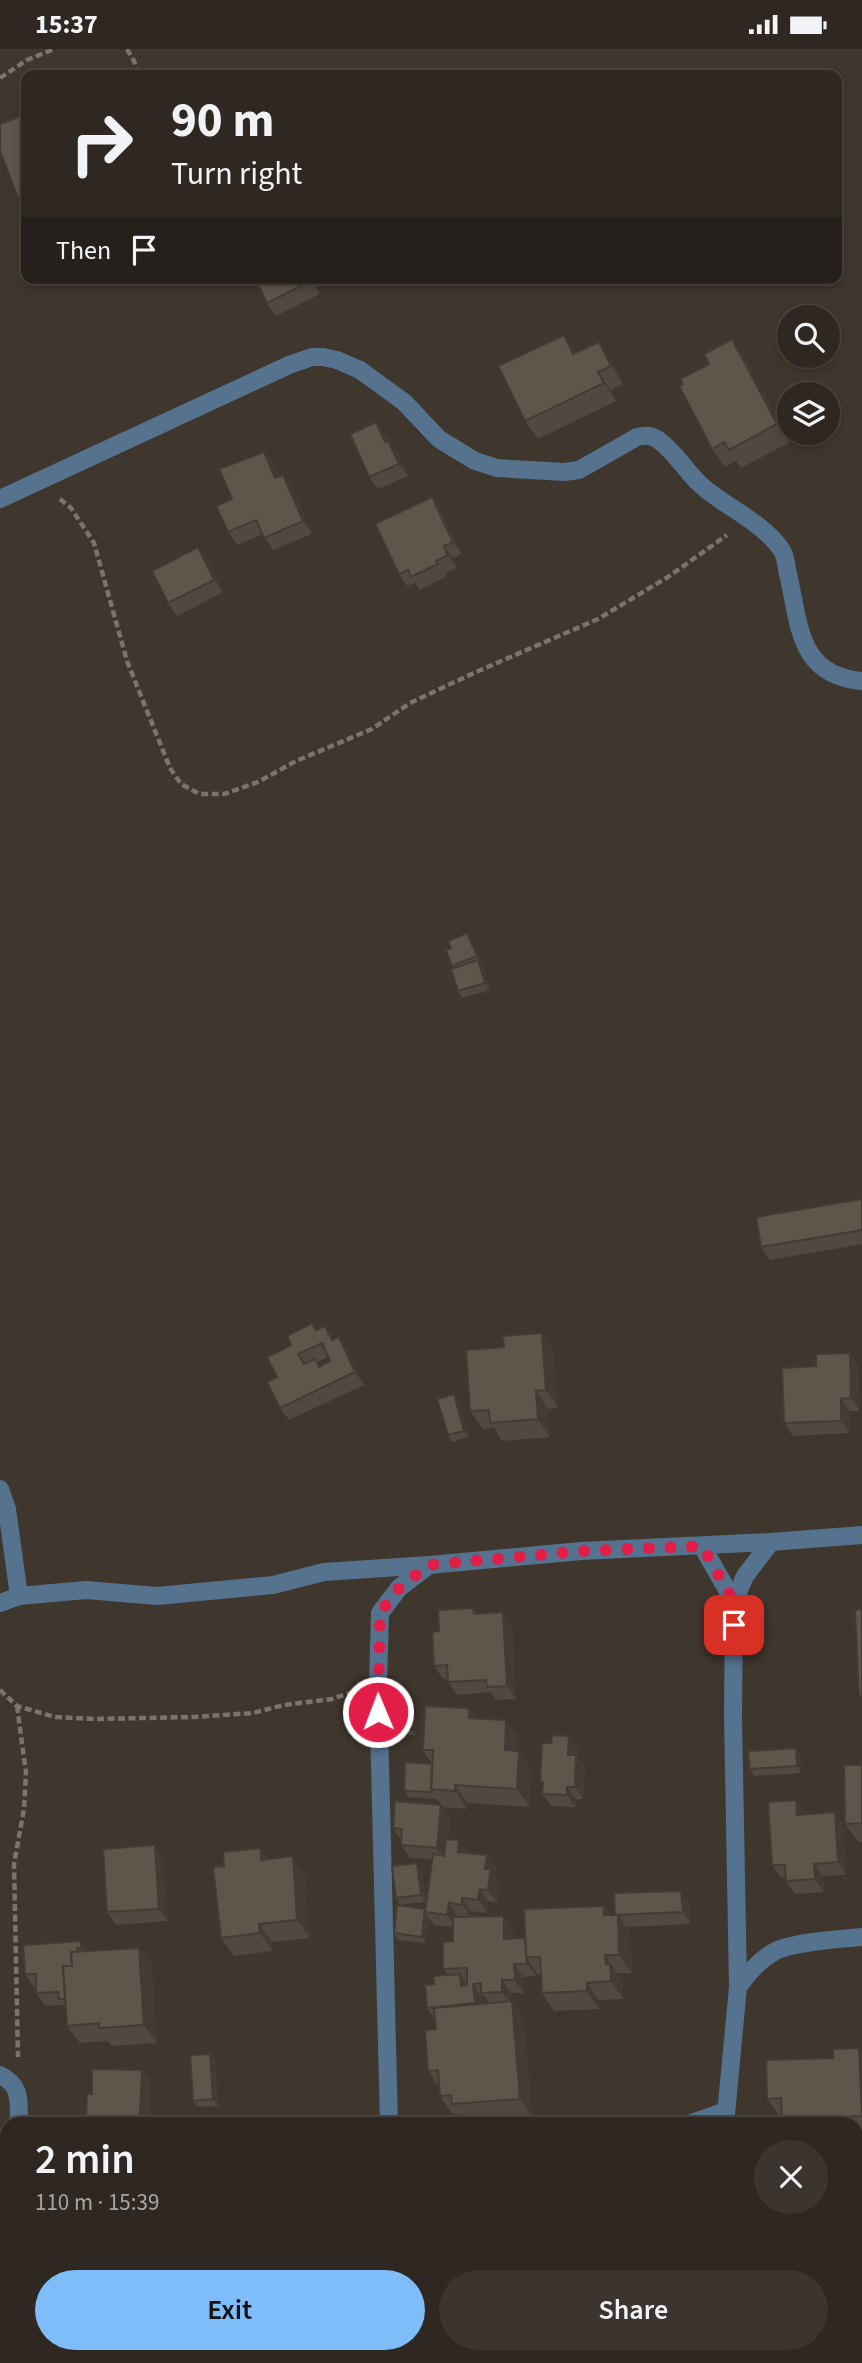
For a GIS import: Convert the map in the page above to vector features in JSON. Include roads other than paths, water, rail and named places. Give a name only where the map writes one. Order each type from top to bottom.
[{"type":"street","points":[[0,499],[289,365],[312,357],[323,357],[360,370],[387,388],[439,439],[475,461],[496,468],[564,472],[579,470],[637,437],[646,435],[655,438],[665,445],[700,485],[750,519],[783,551],[796,617],[811,657],[824,670],[862,681]]},
{"type":"street","points":[[0,1489],[7,1509],[19,1596]]},
{"type":"street","points":[[0,1604],[19,1596],[86,1590],[157,1595],[273,1585],[324,1571],[429,1565],[581,1551],[862,1535]]},
{"type":"street","points":[[726,2117],[738,1987],[733,1716],[734,1602],[745,1576],[771,1542]]},
{"type":"street","points":[[702,1546],[734,1602]]},
{"type":"street","points":[[389,2117],[378,1685],[380,1613],[399,1588],[429,1565]]},
{"type":"street","points":[[738,1987],[752,1969],[775,1950],[862,1937]]},
{"type":"street","points":[[0,2075],[8,2079],[18,2091],[19,2117]]}]
